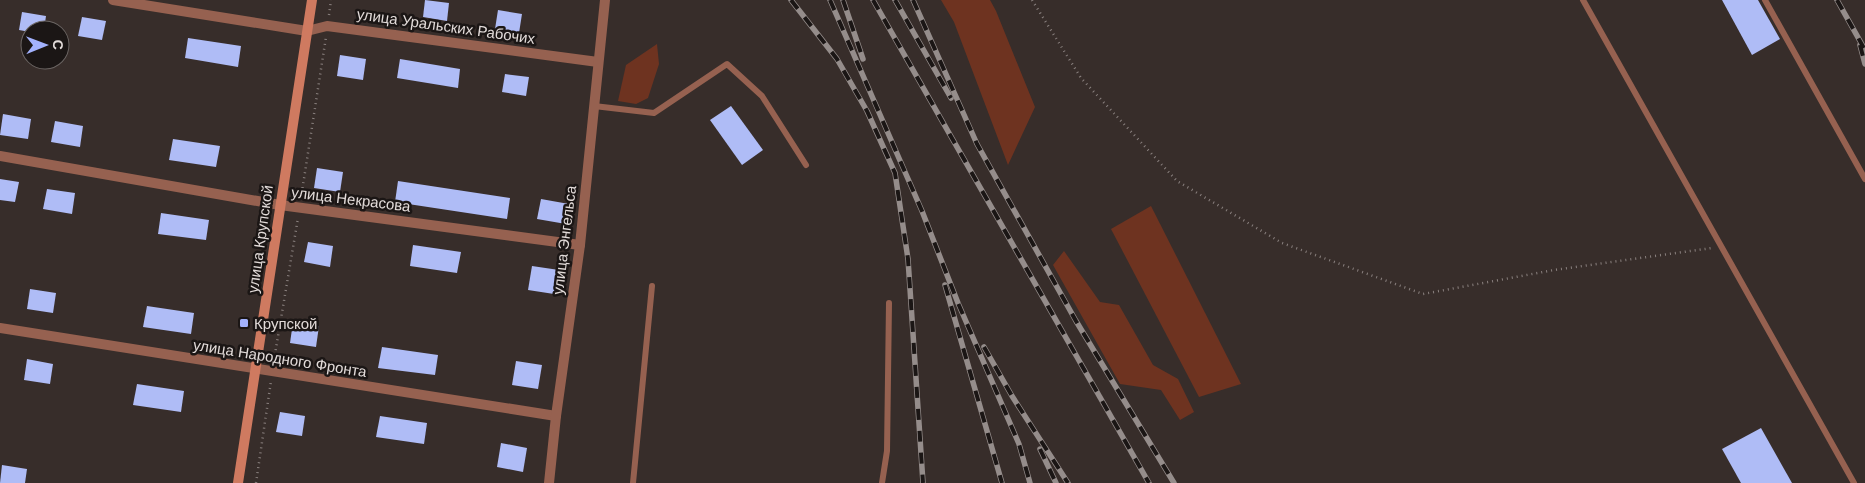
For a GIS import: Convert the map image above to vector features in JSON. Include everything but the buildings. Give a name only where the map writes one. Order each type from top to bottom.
[{"type":"main road","name":"улица Крупской","points":[[238,483],[312,0]]},
{"type":"street","name":"улица Уральских Рабочих","points":[[113,0],[306,31],[327,26],[598,62]]},
{"type":"street","name":"улица Энгельса","points":[[550,483],[556,416],[580,245],[605,0]]},
{"type":"street","name":"улица Некрасова","points":[[0,156],[280,205],[580,245]]},
{"type":"street","name":"улица Народного Фронта","points":[[0,328],[556,416]]},
{"type":"lane","points":[[1583,0],[1854,483]]},
{"type":"lane","points":[[1765,0],[1865,179]]},
{"type":"lane","points":[[594,106],[654,113],[727,64],[762,96],[806,165]]},
{"type":"lane","points":[[633,483],[652,286]]},
{"type":"lane","points":[[882,483],[887,452],[888,303]]},
{"type":"path","points":[[256,483],[331,0]]},
{"type":"path","points":[[1032,0],[1082,78],[1177,181],[1282,243],[1423,294],[1554,270],[1721,247]]},
{"type":"shaded area","points":[[941,0],[990,0],[1035,107],[1008,165],[954,22]]},
{"type":"shaded area","points":[[657,44],[659,64],[648,98],[636,104],[618,101],[626,65]]},
{"type":"shaded area","points":[[1151,206],[1241,384],[1199,397],[1111,229]]},
{"type":"shaded area","points":[[1064,251],[1100,302],[1119,305],[1153,365],[1178,379],[1194,412],[1180,420],[1161,390],[1120,384],[1053,265]]},
{"type":"railway","points":[[791,0],[837,59],[867,111],[895,173],[908,259],[923,483]]},
{"type":"railway","points":[[830,0],[922,211],[958,303],[1019,444],[1030,483]]},
{"type":"railway","points":[[843,0],[863,59]]},
{"type":"railway","points":[[873,0],[1149,483]]},
{"type":"railway","points":[[895,0],[951,98]]},
{"type":"railway","points":[[913,0],[977,144],[1076,321],[1174,483]]},
{"type":"railway","points":[[1837,0],[1865,50]]},
{"type":"railway","points":[[1860,45],[1865,64]]},
{"type":"railway","points":[[945,285],[1002,483]]},
{"type":"railway","points":[[984,347],[1012,396],[1068,483]]},
{"type":"railway","points":[[1040,449],[1056,483]]},
{"type":"place","name":"Крупской","points":[[244,323]]}]
